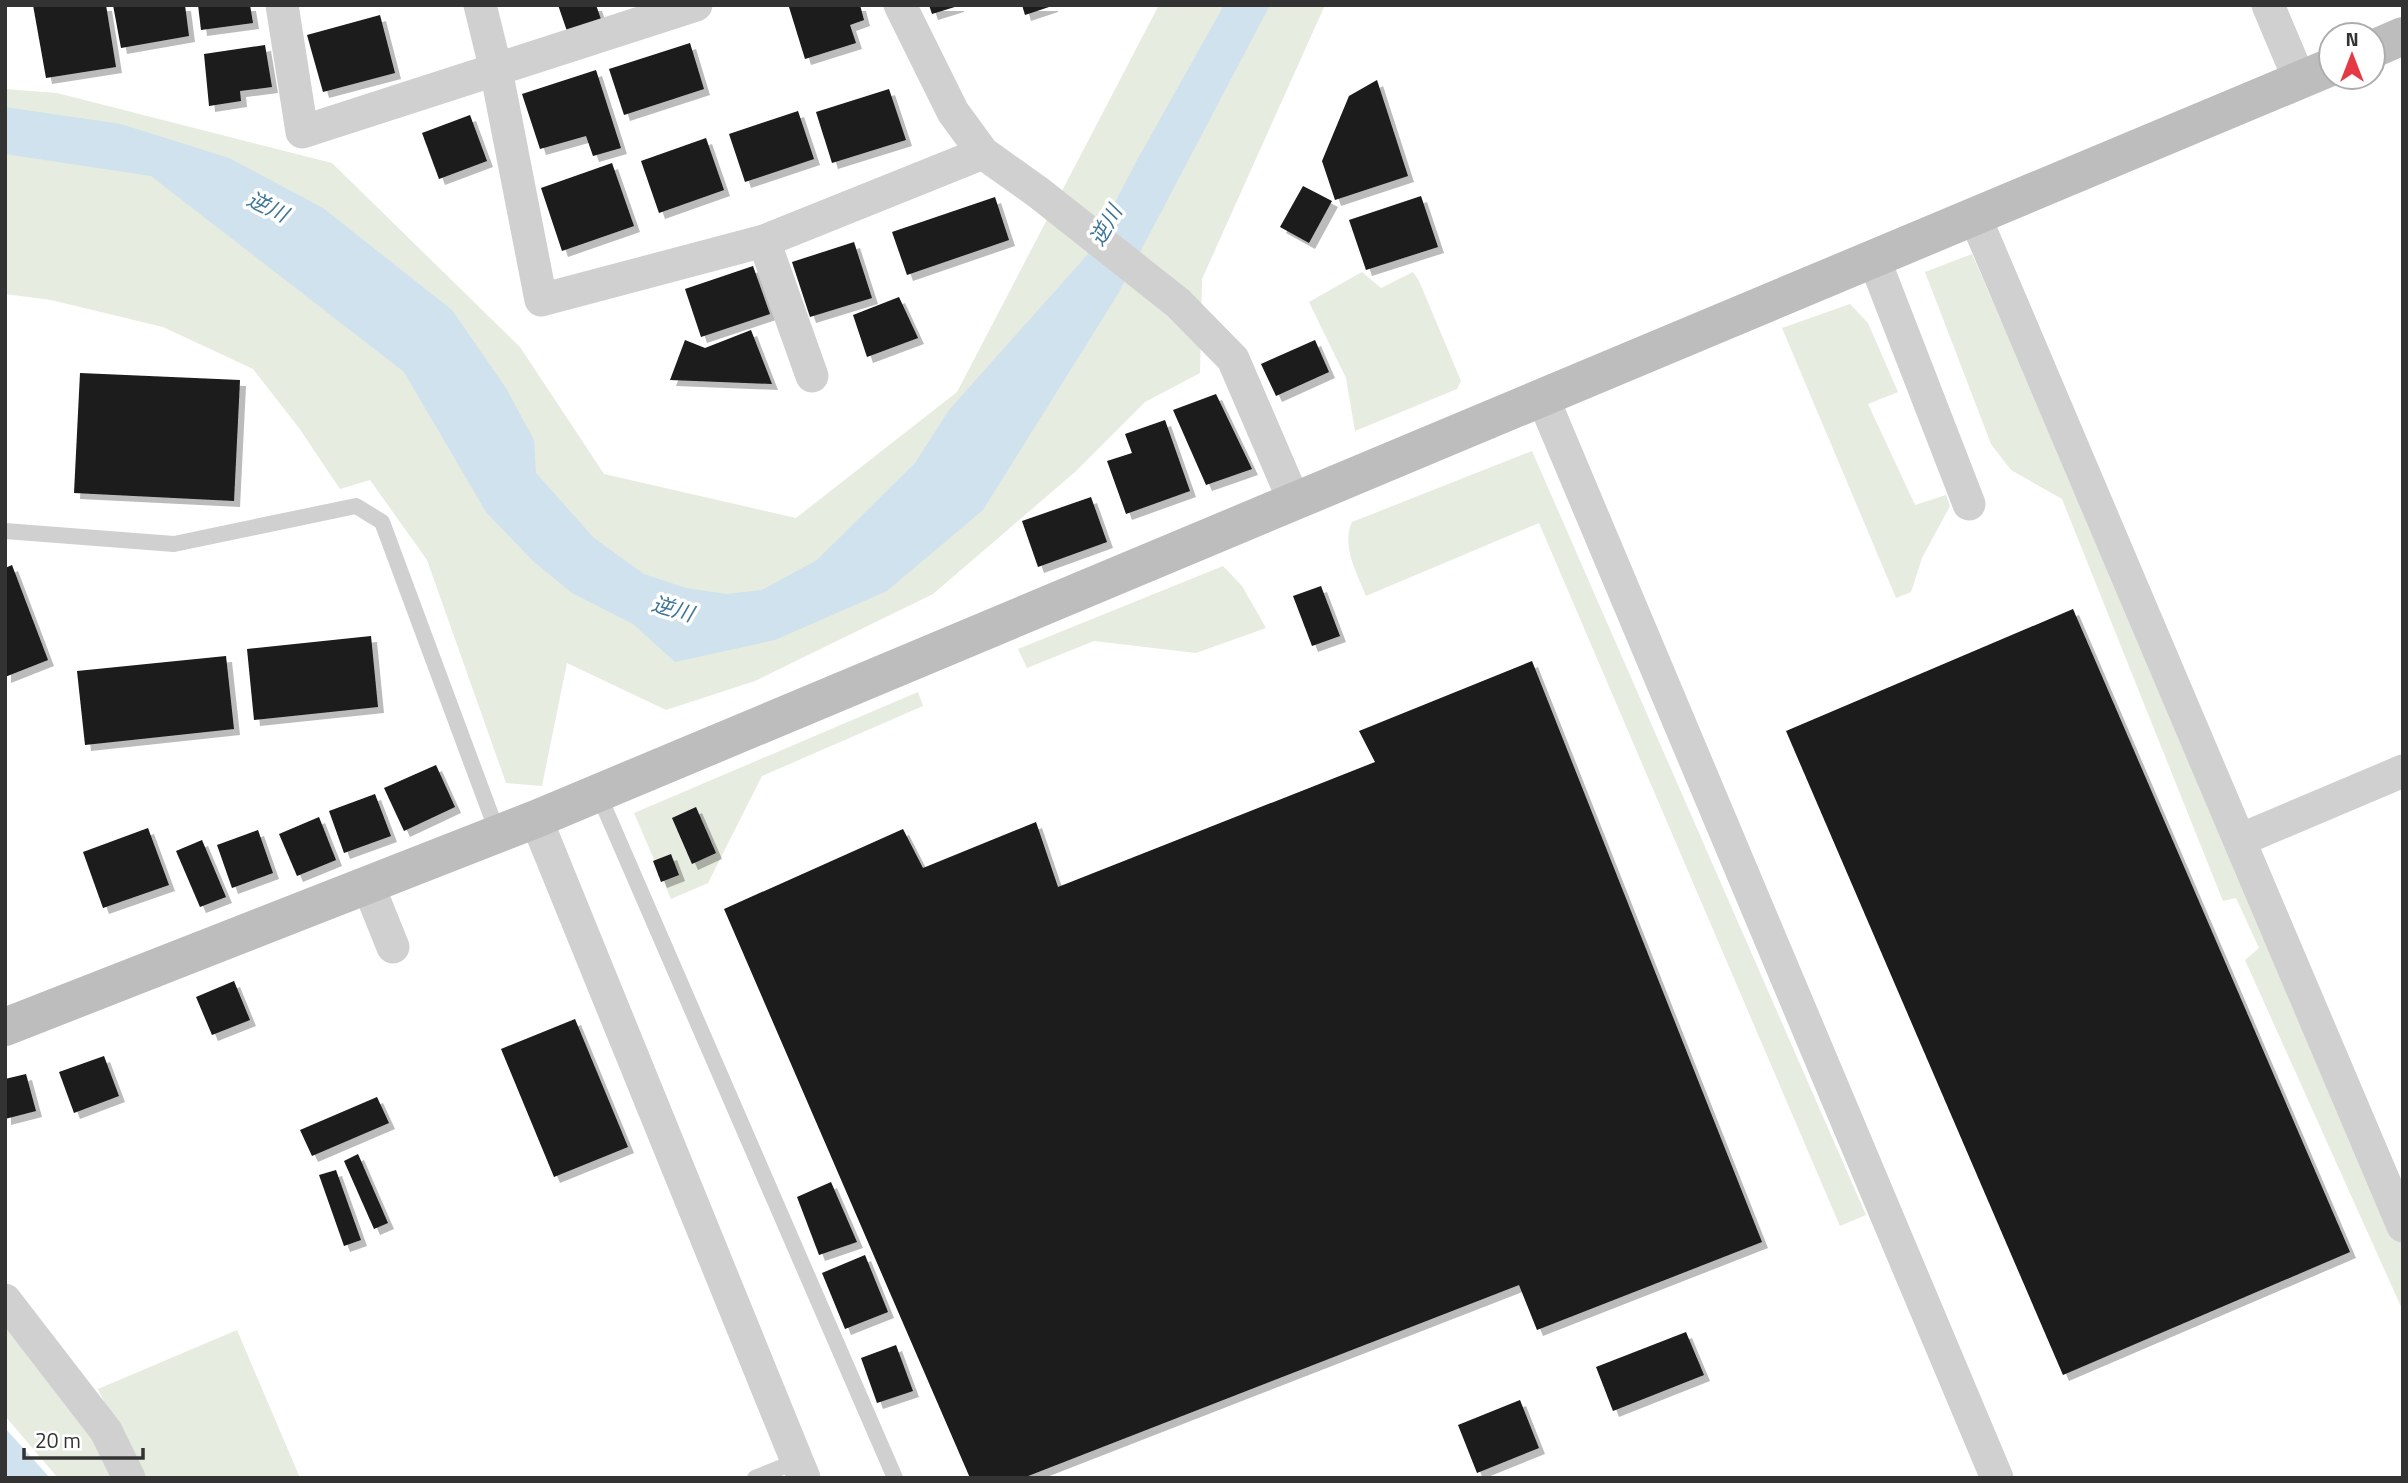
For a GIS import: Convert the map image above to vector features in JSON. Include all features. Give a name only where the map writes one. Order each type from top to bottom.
[{"type":"street","points":[[282,5],[302,132],[696,5]]},
{"type":"street","points":[[480,5],[496,70],[541,300],[764,241],[984,153]]},
{"type":"street","points":[[900,5],[953,112],[984,153],[1178,303],[1234,359],[1294,501]]},
{"type":"street","points":[[5,1027],[536,819],[2315,74],[2268,5]]},
{"type":"street","points":[[1976,217],[2403,1226]]},
{"type":"street","points":[[764,241],[812,376]]},
{"type":"street","points":[[1874,259],[1969,504]]},
{"type":"street","points":[[1542,396],[1997,1478]]},
{"type":"street","points":[[2240,840],[2403,771]]},
{"type":"street","points":[[536,819],[800,1469]]},
{"type":"street","points":[[368,885],[393,947]]},
{"type":"street","points":[[5,1300],[106,1431],[129,1478]]},
{"type":"lane","points":[[5,531],[174,544],[356,506],[382,522],[498,834]]},
{"type":"lane","points":[[598,793],[895,1478]]},
{"type":"lane","points":[[755,1478],[800,1469]]},
{"type":"shaded area","points":[[1159,5],[1325,5],[1202,279],[1200,373],[1145,402],[1075,472],[933,594],[755,681],[666,710],[567,663],[542,786],[506,783],[427,560],[370,480],[340,489],[299,428],[253,369],[163,327],[51,300],[5,294],[5,89],[57,93],[332,163],[520,347],[604,474],[796,518],[957,392]]},
{"type":"shaded area","points":[[1972,254],[2403,1237],[2403,1311],[2245,960],[2259,948],[2236,898],[2223,901],[2062,499],[2011,470],[1991,444],[1925,272]]},
{"type":"shaded area","points":[[1362,272],[1381,288],[1413,272],[1461,381],[1457,389],[1355,431],[1346,378],[1309,302]]},
{"type":"shaded area","points":[[1850,304],[1868,323],[1898,392],[1868,404],[1915,505],[1946,495],[1950,506],[1922,558],[1911,592],[1896,598],[1782,328]]},
{"type":"shaded area","points":[[1532,451],[1866,1215],[1840,1226],[1539,523],[1366,596],[1355,569],[1348,540],[1352,522]]},
{"type":"shaded area","points":[[1223,566],[1242,586],[1266,628],[1196,653],[1094,641],[1027,668],[1018,649]]},
{"type":"shaded area","points":[[918,692],[923,706],[762,776],[708,883],[671,899],[634,813]]},
{"type":"shaded area","points":[[5,1312],[123,1478],[58,1478],[5,1416]]},
{"type":"shaded area","points":[[237,1330],[300,1478],[139,1478],[98,1389]]},
{"type":"water","name":"逆川","points":[[1224,5],[1270,5],[1118,294],[983,510],[887,591],[775,640],[675,662],[633,624],[572,593],[533,561],[486,512],[404,372],[151,176],[5,154],[5,107],[121,124],[229,158],[323,208],[452,310],[506,388],[534,440],[536,473],[594,538],[644,574],[686,588],[726,594],[762,590],[817,560],[915,463],[949,410],[1088,254]]},
{"type":"water","points":[[5,1428],[50,1478],[5,1478]]},
{"type":"building","points":[[33,5],[106,5],[116,67],[46,78]]},
{"type":"building","points":[[113,5],[185,5],[189,36],[121,48]]},
{"type":"building","points":[[198,5],[250,5],[253,23],[201,30]]},
{"type":"building","points":[[558,5],[596,5],[602,22],[568,34]]},
{"type":"building","points":[[860,5],[864,20],[850,25],[856,43],[805,59],[789,7]]},
{"type":"building","points":[[929,5],[958,5],[958,6],[932,14]]},
{"type":"building","points":[[1022,5],[1052,5],[1052,6],[1025,15]]},
{"type":"building","points":[[380,15],[395,73],[323,92],[307,35]]},
{"type":"building","points":[[690,43],[704,89],[624,115],[609,69]]},
{"type":"building","points":[[265,45],[272,87],[240,91],[241,101],[209,106],[204,54]]},
{"type":"building","points":[[596,70],[621,148],[593,156],[586,136],[540,149],[522,94]]},
{"type":"building","points":[[1377,80],[1408,176],[1335,200],[1322,161],[1349,96]]},
{"type":"building","points":[[889,89],[906,140],[832,163],[816,112]]},
{"type":"building","points":[[798,111],[814,159],[745,182],[729,134]]},
{"type":"building","points":[[470,115],[487,161],[439,179],[422,133]]},
{"type":"building","points":[[706,138],[724,190],[659,213],[641,161]]},
{"type":"building","points":[[612,163],[634,226],[562,251],[541,188]]},
{"type":"building","points":[[1303,186],[1332,201],[1309,243],[1280,227]]},
{"type":"building","points":[[1421,196],[1438,247],[1366,270],[1349,220]]},
{"type":"building","points":[[995,197],[1009,240],[907,275],[892,232]]},
{"type":"building","points":[[854,242],[872,298],[810,317],[792,262]]},
{"type":"building","points":[[753,266],[770,314],[701,337],[685,289]]},
{"type":"building","points":[[899,297],[918,338],[867,357],[853,315]]},
{"type":"building","points":[[751,330],[772,384],[670,380],[685,340],[705,348]]},
{"type":"building","points":[[1315,340],[1329,372],[1276,396],[1261,364]]},
{"type":"building","points":[[80,373],[240,380],[234,501],[74,493]]},
{"type":"building","points":[[1216,394],[1252,469],[1206,485],[1173,410]]},
{"type":"building","points":[[1165,420],[1190,491],[1126,514],[1107,461],[1132,453],[1125,434]]},
{"type":"building","points":[[1091,497],[1107,542],[1038,567],[1022,521]]},
{"type":"building","points":[[12,565],[48,660],[5,677],[5,568]]},
{"type":"building","points":[[1321,586],[1340,636],[1312,646],[1293,596]]},
{"type":"building","points":[[2073,609],[2350,1252],[2063,1375],[1786,731]]},
{"type":"building","points":[[371,636],[378,707],[254,720],[247,649]]},
{"type":"building","points":[[226,656],[234,729],[85,745],[77,671]]},
{"type":"building","points":[[1532,661],[1762,1242],[1537,1330],[1519,1285],[1023,1478],[970,1478],[724,909],[903,829],[923,868],[1036,822],[1058,887],[1375,762],[1359,731]]},
{"type":"building","points":[[436,765],[455,807],[404,831],[384,788]]},
{"type":"building","points":[[375,794],[391,836],[344,853],[329,811]]},
{"type":"building","points":[[696,807],[716,853],[692,864],[672,818]]},
{"type":"building","points":[[319,817],[336,860],[297,876],[279,834]]},
{"type":"building","points":[[148,828],[169,885],[103,908],[83,852]]},
{"type":"building","points":[[258,830],[273,873],[232,888],[217,845]]},
{"type":"building","points":[[202,840],[226,897],[200,907],[176,851]]},
{"type":"building","points":[[671,854],[679,875],[661,882],[653,861]]},
{"type":"building","points":[[234,981],[250,1020],[212,1035],[196,997]]},
{"type":"building","points":[[575,1019],[628,1147],[554,1177],[501,1049]]},
{"type":"building","points":[[104,1056],[119,1096],[74,1113],[59,1072]]},
{"type":"building","points":[[26,1074],[36,1111],[5,1119],[5,1079]]},
{"type":"building","points":[[377,1097],[389,1123],[312,1156],[300,1130]]},
{"type":"building","points":[[358,1154],[388,1223],[374,1229],[344,1161]]},
{"type":"building","points":[[336,1170],[361,1240],[344,1246],[319,1175]]},
{"type":"building","points":[[831,1182],[857,1242],[819,1255],[797,1197]]},
{"type":"building","points":[[865,1255],[888,1312],[845,1329],[822,1273]]},
{"type":"building","points":[[1686,1332],[1704,1375],[1613,1411],[1596,1367]]},
{"type":"building","points":[[896,1345],[913,1391],[877,1403],[861,1358]]},
{"type":"building","points":[[1520,1400],[1539,1448],[1477,1473],[1458,1425]]}]
